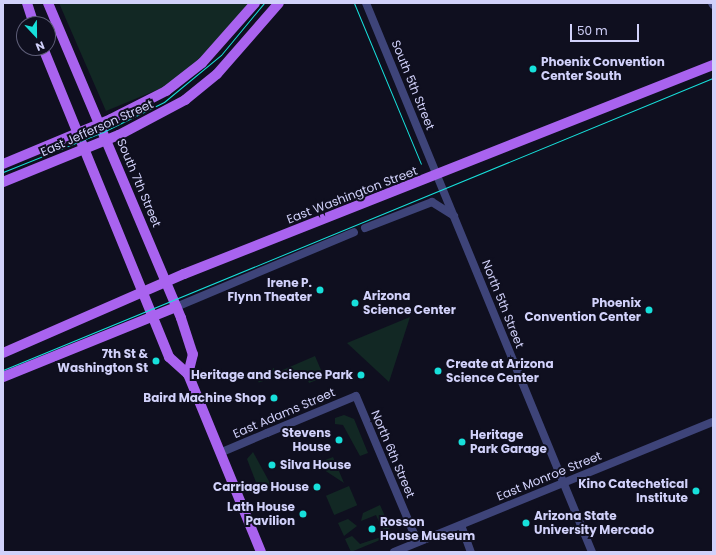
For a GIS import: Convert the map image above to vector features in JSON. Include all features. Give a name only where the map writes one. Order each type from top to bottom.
[{"type":"main road","points":[[27,3],[31,16]]},
{"type":"main road","name":"South 7th Street","points":[[48,3],[176,306],[193,354],[188,374]]},
{"type":"main road","name":"East Jefferson Street","points":[[3,164],[100,124],[166,91],[202,64],[256,3]]},
{"type":"main road","name":"East Jefferson Street","points":[[3,182],[152,120],[218,74],[279,3]]},
{"type":"main road","points":[[46,56],[82,150],[171,361],[188,374],[230,471],[261,552]]},
{"type":"main road","name":"East Washington Street","points":[[3,353],[166,283],[438,176],[713,65]]},
{"type":"main road","points":[[3,377],[176,306]]},
{"type":"street","name":"South 5th Street","points":[[366,3],[438,176]]},
{"type":"street","name":"North 5th Street","points":[[438,176],[592,552]]},
{"type":"street","points":[[365,228],[432,202],[455,216]]},
{"type":"street","points":[[176,306],[354,232]]},
{"type":"street","name":"East Adams Street","points":[[222,452],[356,396]]},
{"type":"street","name":"North 6th Street","points":[[356,396],[418,542]]},
{"type":"street","name":"East Monroe Street","points":[[394,552],[713,422]]},
{"type":"street","points":[[461,525],[471,552]]},
{"type":"green space","points":[[59,3],[250,3],[200,59],[164,87],[106,111]]},
{"type":"green space","points":[[410,317],[389,382],[347,343]]},
{"type":"green space","points":[[315,356],[324,377],[309,383],[306,376],[296,380],[292,371],[280,376],[278,372]]},
{"type":"green space","points":[[274,368],[277,377],[259,382],[256,374]]},
{"type":"green space","points":[[344,415],[354,419],[368,453],[360,456],[343,425],[335,424],[335,418]]},
{"type":"green space","points":[[253,452],[271,485],[259,490],[247,459]]},
{"type":"green space","points":[[333,457],[344,483],[315,464]]},
{"type":"green space","points":[[349,486],[357,505],[334,515],[326,496]]},
{"type":"green space","points":[[380,505],[388,523],[380,524],[376,515],[361,521],[363,513]]},
{"type":"green space","points":[[348,519],[357,526],[344,536],[338,523]]},
{"type":"green space","points":[[388,525],[392,535],[351,552],[345,539],[352,536],[360,544],[381,537],[381,530]]},
{"type":"tram line","points":[[3,172],[103,132],[164,102],[221,55],[264,3]]},
{"type":"tram line","points":[[354,3],[421,164]]},
{"type":"tram line","points":[[3,370],[713,78]]},
{"type":"place","name":"Phoenix Convention Center South","points":[[533,69]]},
{"type":"place","name":"Irene P. Flynn Theater","points":[[320,290]]},
{"type":"place","name":"Arizona Science Center","points":[[355,303]]},
{"type":"place","name":"Phoenix Convention Center","points":[[649,310]]},
{"type":"place","name":"7th St & Washington St","points":[[156,361]]},
{"type":"place","name":"Create at Arizona Science Center","points":[[438,371]]},
{"type":"place","name":"Heritage and Science Park","points":[[361,375]]},
{"type":"place","name":"Baird Machine Shop","points":[[274,398]]},
{"type":"place","name":"Stevens House","points":[[339,440]]},
{"type":"place","name":"Heritage Park Garage","points":[[462,442]]},
{"type":"place","name":"Silva House","points":[[272,465]]},
{"type":"place","name":"Carriage House","points":[[317,487]]},
{"type":"place","name":"Kino Catechetical Institute","points":[[696,491]]},
{"type":"place","name":"Lath House Pavilion","points":[[303,514]]},
{"type":"place","name":"Arizona State University Mercado","points":[[526,523]]},
{"type":"place","name":"Rosson House Museum","points":[[372,529]]}]
